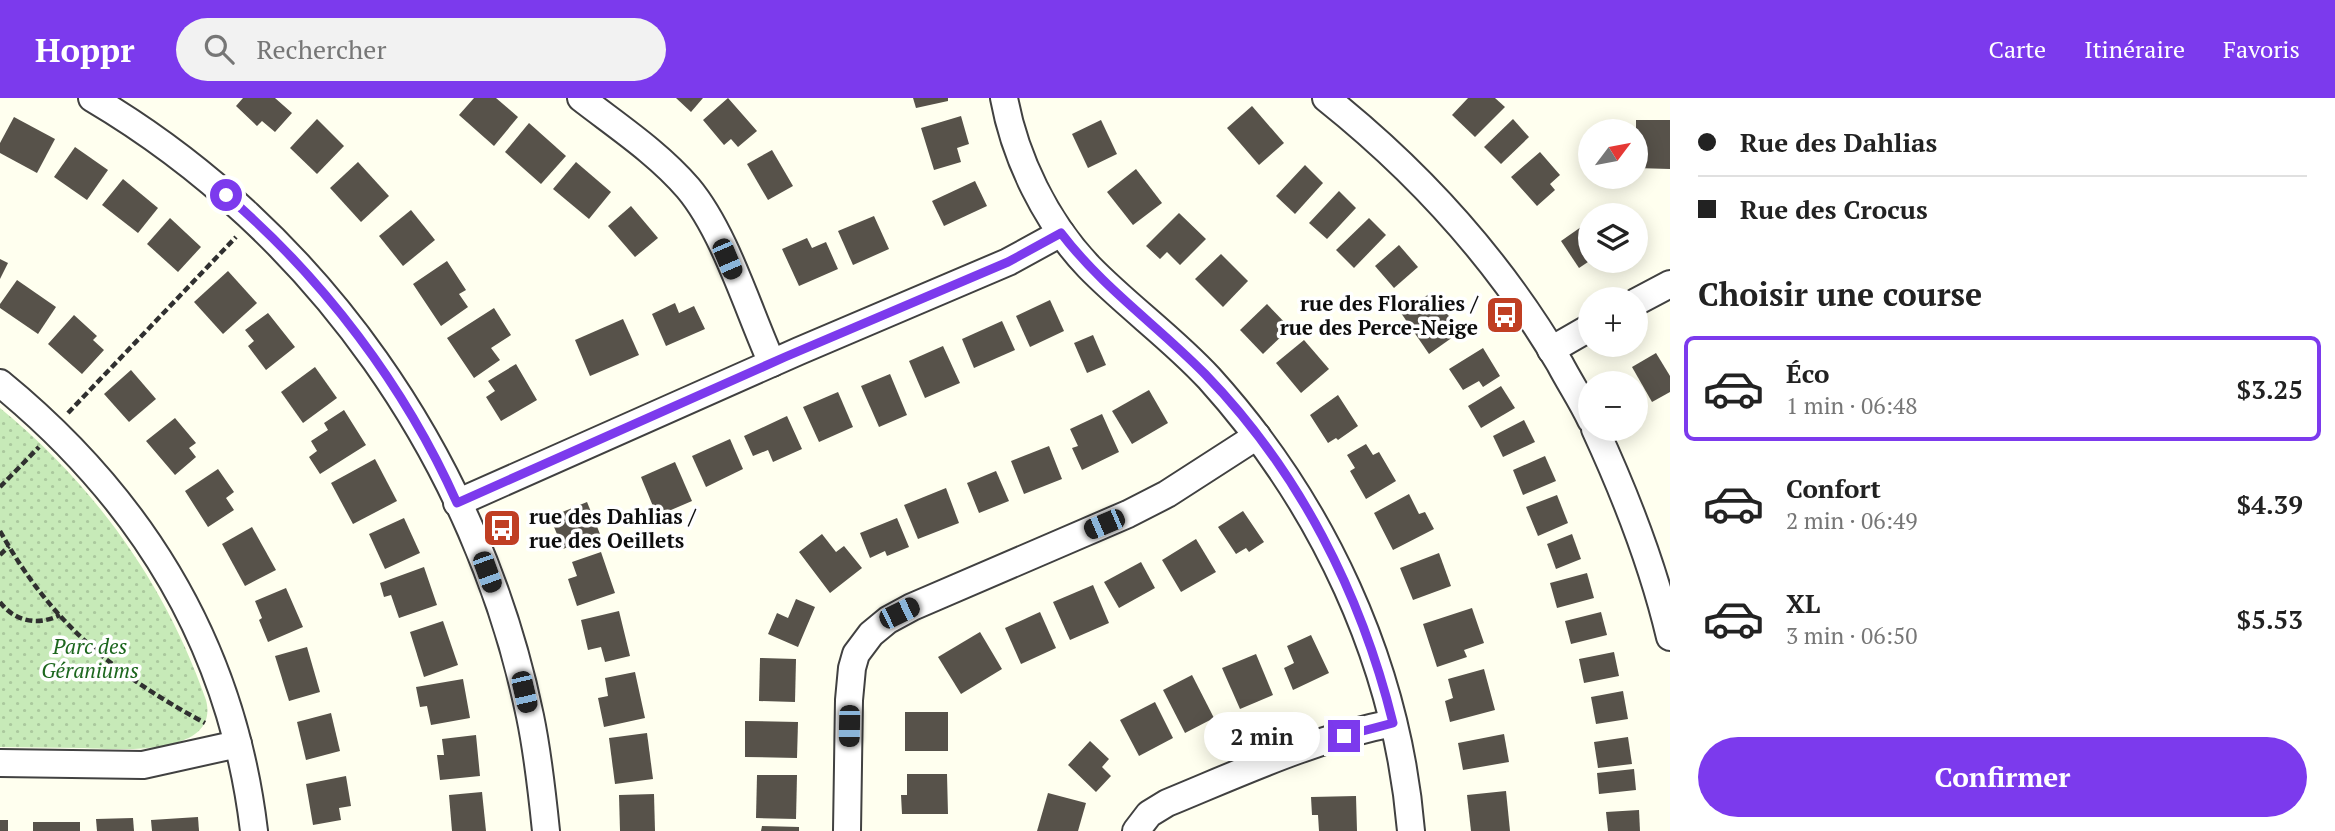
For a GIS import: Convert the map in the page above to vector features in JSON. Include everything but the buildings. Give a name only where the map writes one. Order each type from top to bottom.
[{"type":"street","points":[[92,98],[129,121],[254,218],[296,261],[340,313],[384,373],[439,464],[493,589],[524,692],[534,738],[546,831]]},
{"type":"street","points":[[581,98],[671,171],[700,204],[719,239],[772,363]]},
{"type":"street","points":[[1004,98],[1010,126],[1026,168],[1061,233],[1087,265],[1208,377],[1257,436],[1302,501],[1337,564],[1364,628],[1393,723],[1412,831]]},
{"type":"street","points":[[1326,98],[1407,167],[1459,222],[1518,299],[1578,397]]},
{"type":"street","points":[[457,503],[1008,262],[1061,233]]},
{"type":"street","points":[[1648,296],[1670,284]]},
{"type":"street","points":[[1551,350],[1578,334]]},
{"type":"street","points":[[0,383],[84,460],[146,537],[166,570],[202,638],[221,687],[238,744],[254,831]]},
{"type":"street","points":[[847,831],[850,681],[856,654],[871,634],[888,620],[912,607],[1128,514],[1167,494],[1257,436]]},
{"type":"street","points":[[1600,441],[1645,551],[1670,636]]},
{"type":"street","points":[[1136,831],[1149,814],[1167,803],[1296,752],[1393,723]]},
{"type":"street","points":[[0,763],[143,765],[238,744]]},
{"type":"path","points":[[64,418],[241,232]]},
{"type":"path","points":[[0,487],[42,444]]},
{"type":"path","points":[[0,531],[32,580],[60,615],[95,651],[128,677],[205,723]]},
{"type":"path","points":[[0,555],[9,546]]},
{"type":"path","points":[[0,602],[16,617],[37,623],[60,615]]},
{"type":"green space","name":"Parc des Géraniums","points":[[0,408],[67,470],[123,539],[148,577],[170,616],[206,700],[206,719],[197,732],[181,741],[139,749],[0,747]]},
{"type":"place","name":"rue des Floralies / rue des Perce-Neige","points":[[1505,315]]},
{"type":"place","name":"rue des Dahlias / rue des Oeillets","points":[[502,528]]},
{"type":"route","points":[[226,195],[254,218],[296,261],[363,342],[406,407],[439,464],[457,503],[785,357],[1008,262],[1061,233],[1087,265],[1208,377],[1257,436],[1291,482],[1316,523],[1355,605],[1387,696],[1393,723],[1344,736]]}]
